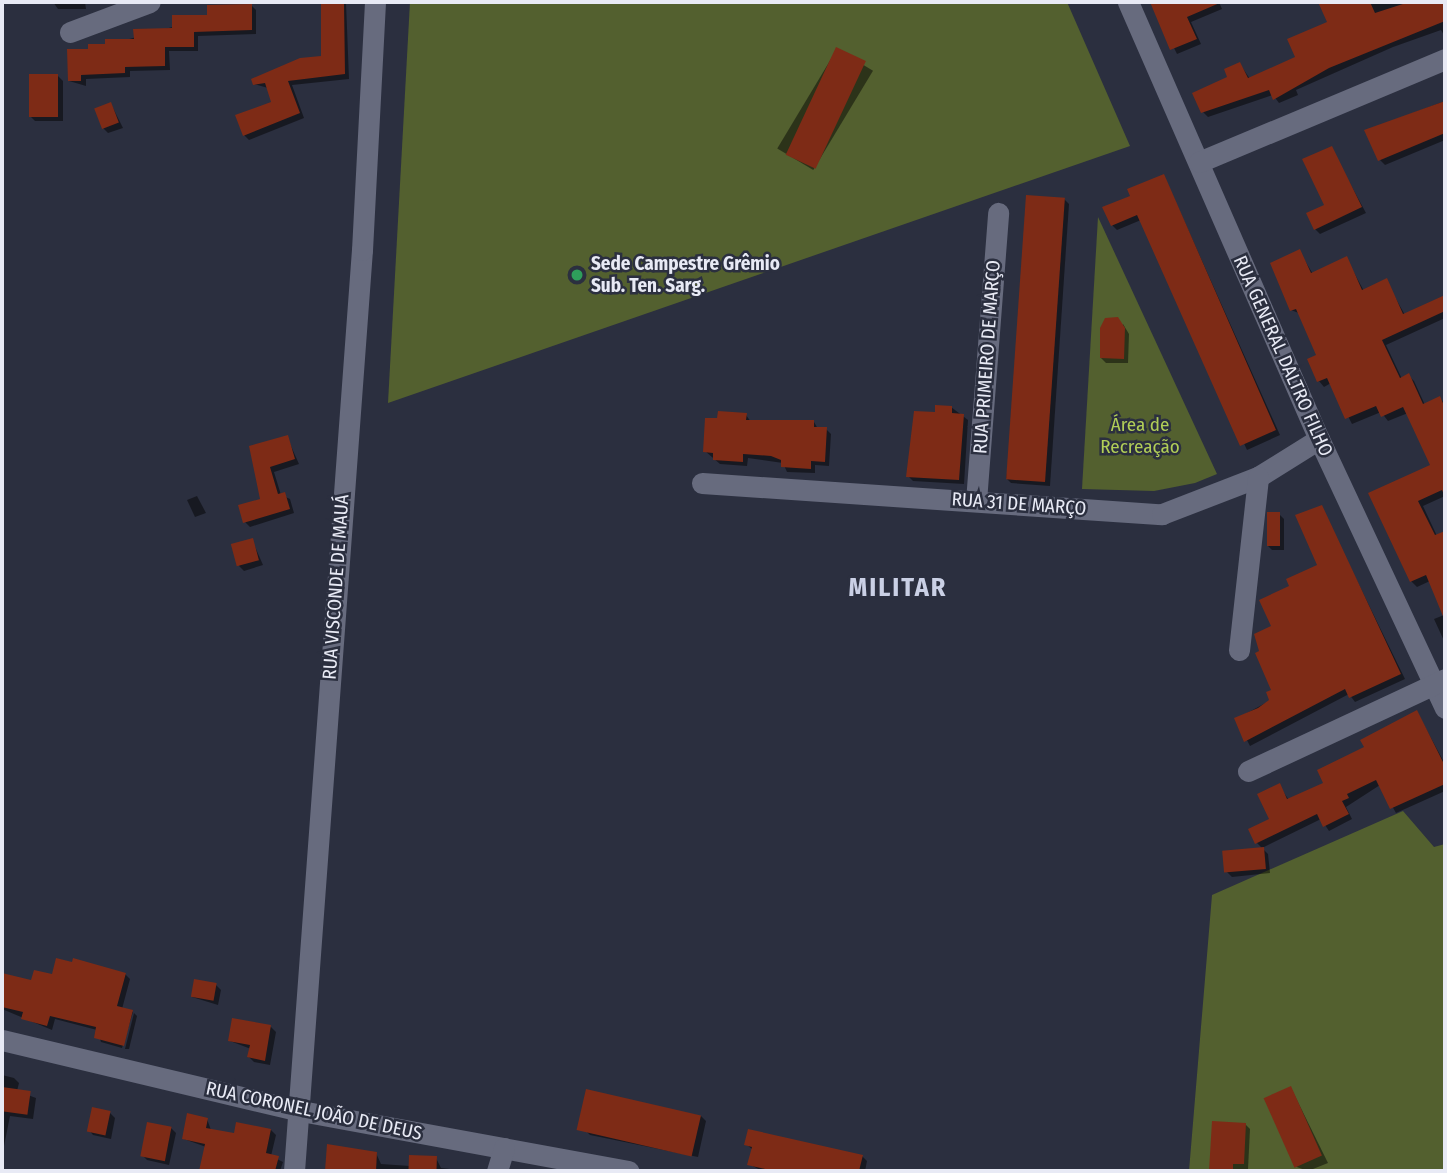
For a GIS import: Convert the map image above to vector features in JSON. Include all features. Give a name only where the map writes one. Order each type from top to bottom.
[{"type":"street","points":[[70,32],[150,2]]},
{"type":"street","name":"RUA VISCONDE DE MAUÁ","points":[[294,1171],[301,1111],[375,2]]},
{"type":"street","name":"RUA GENERAL DALTRO FILHO","points":[[1128,2],[1319,439],[1440,682],[1445,708]]},
{"type":"street","points":[[1199,162],[1445,60]]},
{"type":"street","name":"RUA PRIMEIRO DE MARÇO","points":[[976,502],[998,213]]},
{"type":"street","name":"RUA 31 DE MARÇO","points":[[702,483],[1162,514],[1258,477],[1319,439]]},
{"type":"street","points":[[1239,650],[1258,477]]},
{"type":"street","points":[[1248,771],[1440,682]]},
{"type":"street","name":"RUA CORONEL JOÃO DE DEUS","points":[[2,1040],[301,1111],[621,1170]]},
{"type":"street","points":[[497,1171],[504,1148]]},
{"type":"green space","name":"Sede Campestre Grêmio Sub. Ten. Sarg.","points":[[410,2],[1067,2],[1130,146],[388,403]]},
{"type":"green space","name":"Área de Recreação","points":[[1098,217],[1217,474],[1195,483],[1154,491],[1082,489]]},
{"type":"green space","points":[[1403,811],[1434,847],[1445,844],[1445,1171],[1189,1171],[1212,895]]},
{"type":"building","points":[[321,2],[344,2],[345,74],[288,81],[300,113],[243,136],[235,115],[271,102],[265,83],[253,85],[251,79],[300,58],[321,56]]},
{"type":"building","points":[[1150,2],[1222,2],[1187,17],[1197,39],[1170,50]]},
{"type":"building","points":[[1318,2],[1370,2],[1375,13],[1409,2],[1445,2],[1445,21],[1329,68],[1273,100],[1269,90],[1201,113],[1192,93],[1227,77],[1224,69],[1240,62],[1248,78],[1295,57],[1287,39],[1327,22]]},
{"type":"building","points":[[252,4],[252,30],[194,32],[194,47],[165,47],[165,66],[125,67],[125,73],[81,75],[81,81],[68,81],[67,49],[88,49],[88,44],[105,44],[105,39],[134,39],[133,29],[172,28],[172,15],[207,15],[207,5]]},
{"type":"building","points":[[836,47],[866,61],[816,169],[786,155]]},
{"type":"building","points":[[29,74],[58,74],[58,117],[29,117]]},
{"type":"building","points":[[1445,101],[1445,133],[1378,161],[1364,130]]},
{"type":"building","points":[[111,102],[119,123],[102,129],[94,108]]},
{"type":"building","points":[[1332,146],[1362,207],[1314,230],[1306,213],[1324,205],[1302,159]]},
{"type":"building","points":[[1164,174],[1276,430],[1240,446],[1137,215],[1111,226],[1102,207],[1130,196],[1127,189]]},
{"type":"building","points":[[1026,195],[1065,198],[1045,482],[1006,479]]},
{"type":"building","points":[[1300,249],[1311,273],[1347,256],[1362,290],[1387,278],[1403,314],[1445,295],[1445,311],[1382,340],[1400,378],[1409,373],[1423,404],[1440,396],[1445,408],[1445,497],[1442,490],[1418,501],[1435,535],[1445,531],[1445,621],[1426,575],[1410,582],[1368,493],[1430,465],[1403,407],[1381,417],[1376,406],[1345,419],[1327,378],[1317,382],[1307,359],[1316,355],[1296,309],[1290,311],[1270,263]]},
{"type":"building","points":[[1118,317],[1125,328],[1124,359],[1100,358],[1100,328],[1105,318]]},
{"type":"building","points":[[935,405],[952,406],[952,413],[964,414],[959,480],[906,477],[914,411],[935,412]]},
{"type":"building","points":[[718,411],[747,413],[746,420],[814,420],[814,427],[827,427],[825,462],[811,461],[811,469],[781,467],[781,460],[771,456],[743,454],[743,462],[713,460],[713,453],[703,452],[705,418],[717,418]]},
{"type":"building","points":[[288,435],[295,459],[270,467],[278,494],[285,492],[290,509],[243,523],[238,505],[260,499],[249,446]]},
{"type":"building","points":[[1322,505],[1401,674],[1349,698],[1345,689],[1244,742],[1234,718],[1269,700],[1266,692],[1271,690],[1255,653],[1259,651],[1254,634],[1271,626],[1259,600],[1289,586],[1286,579],[1317,565],[1295,515]]},
{"type":"building","points":[[1267,512],[1280,512],[1280,546],[1267,546]]},
{"type":"building","points":[[253,538],[259,560],[237,566],[231,544]]},
{"type":"building","points":[[1417,710],[1445,766],[1445,784],[1390,809],[1376,780],[1347,794],[1349,798],[1342,801],[1349,814],[1323,827],[1317,814],[1255,844],[1248,829],[1269,819],[1257,794],[1280,783],[1287,799],[1323,783],[1317,770],[1364,747],[1360,740]]},
{"type":"building","points":[[1264,847],[1266,869],[1224,873],[1222,851]]},
{"type":"building","points":[[56,958],[72,962],[73,958],[126,973],[117,1006],[133,1010],[124,1046],[94,1038],[96,1027],[50,1016],[47,1026],[21,1019],[23,1012],[2,1007],[2,973],[31,980],[34,970],[52,974]]},
{"type":"building","points":[[194,979],[217,983],[214,1001],[191,997]]},
{"type":"building","points":[[232,1018],[271,1025],[265,1061],[247,1057],[250,1045],[228,1041]]},
{"type":"building","points":[[1291,1086],[1322,1155],[1295,1168],[1264,1098]]},
{"type":"building","points":[[2,1087],[31,1091],[27,1115],[2,1111]]},
{"type":"building","points":[[586,1089],[701,1116],[692,1156],[577,1130]]},
{"type":"building","points":[[92,1107],[111,1111],[105,1135],[87,1131]]},
{"type":"building","points":[[187,1113],[208,1118],[206,1128],[234,1133],[236,1122],[271,1129],[266,1153],[279,1156],[275,1171],[199,1171],[205,1144],[182,1139]]},
{"type":"building","points":[[1212,1121],[1246,1123],[1244,1164],[1233,1164],[1233,1171],[1209,1171]]},
{"type":"building","points":[[147,1122],[172,1127],[165,1161],[140,1156]]},
{"type":"building","points":[[748,1129],[863,1155],[859,1171],[774,1171],[747,1165],[752,1147],[744,1145]]},
{"type":"building","points":[[327,1144],[377,1152],[376,1171],[325,1171]]},
{"type":"building","points":[[409,1155],[437,1156],[436,1171],[408,1171]]},
{"type":"place","name":"Sede Campestre Grêmio Sub. Ten. Sarg.","points":[[577,275]]},
{"type":"district","name":"MILITAR","points":[[898,588]]}]
